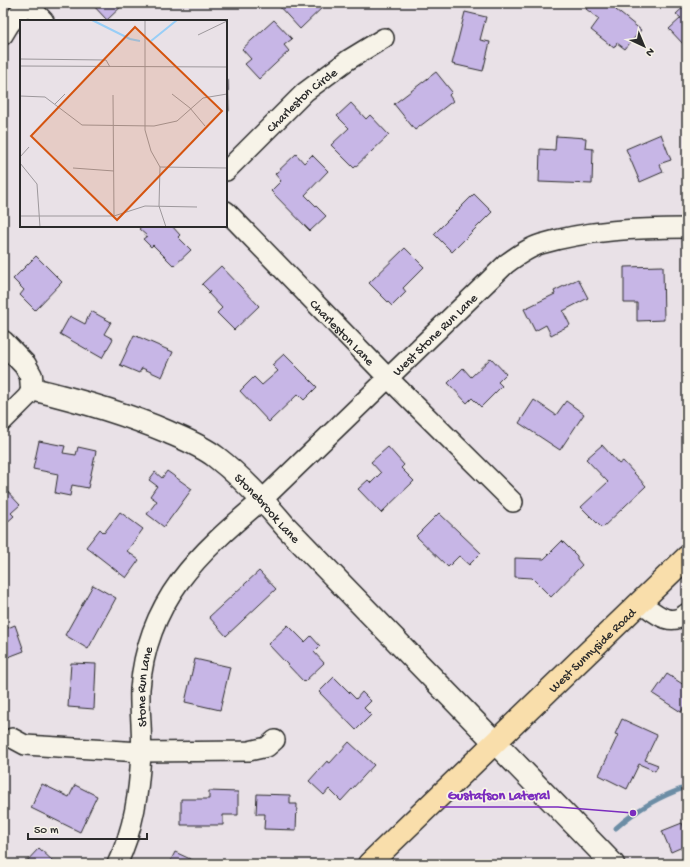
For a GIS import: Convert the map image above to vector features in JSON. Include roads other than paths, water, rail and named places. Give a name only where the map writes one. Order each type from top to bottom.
[{"type":"main road","name":"West Sunnyside Road","points":[[370,864],[687,557]]},
{"type":"street","points":[[3,35],[9,24],[27,3],[43,20]]},
{"type":"street","name":"Charleston Circle","points":[[227,170],[305,92],[348,60],[384,38]]},
{"type":"street","name":"Charleston Lane","points":[[227,212],[388,378],[513,502]]},
{"type":"street","name":"West Stone Run Lane","points":[[224,532],[262,500],[506,264],[524,252],[540,244],[599,232],[648,228],[687,228]]},
{"type":"street","points":[[3,342],[25,365],[31,376],[32,389],[27,397],[3,421]]},
{"type":"street","name":"Stonebrook Lane","points":[[32,389],[134,417],[185,439],[215,456],[242,478],[613,864]]},
{"type":"street","name":"Stone Run Lane","points":[[117,864],[126,845],[134,817],[142,752],[140,690],[146,646],[157,618],[176,586],[201,554],[224,532]]},
{"type":"street","points":[[640,602],[664,619],[675,620],[682,618],[687,613]]},
{"type":"street","points":[[12,738],[25,745],[142,752],[249,750],[267,747],[274,740]]},
{"type":"waterway","points":[[616,828],[649,804],[687,787]]},
{"type":"place","name":"Gustafson Lateral","points":[[633,813]]}]
